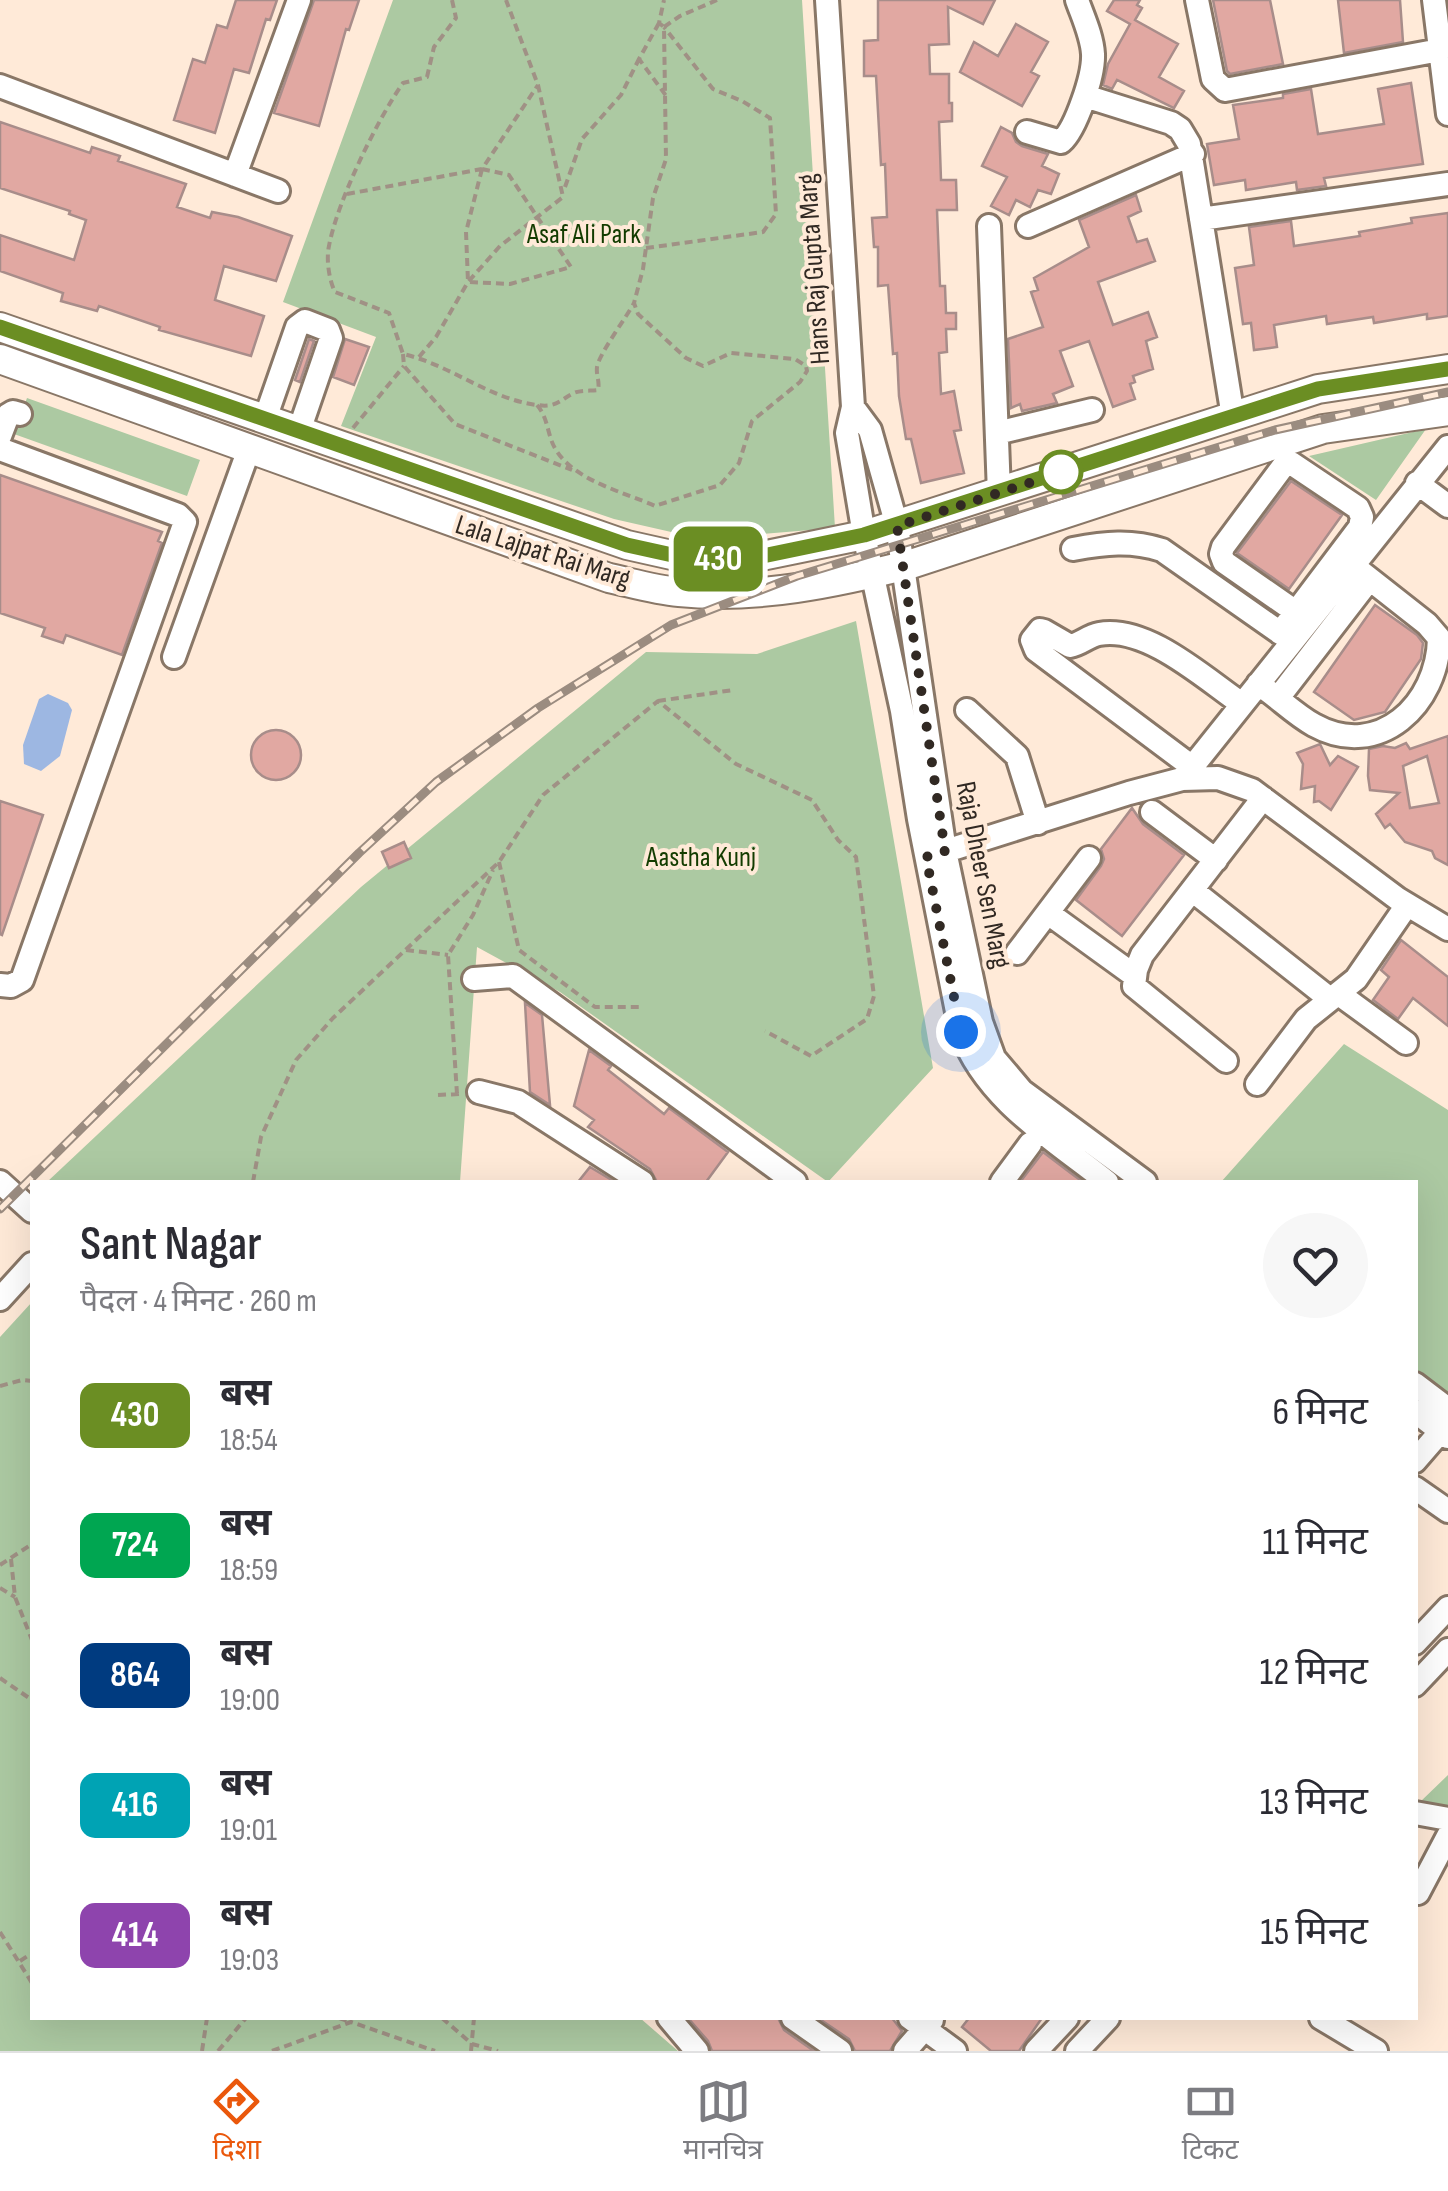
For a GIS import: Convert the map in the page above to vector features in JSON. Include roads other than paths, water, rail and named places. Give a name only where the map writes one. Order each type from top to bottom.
[{"type":"main road","name":"Lala Lajpat Rai Marg","points":[[0,326],[627,545],[686,558],[748,559],[864,535],[1318,389],[1448,369]]},
{"type":"main road","name":"Lala Lajpat Rai Marg","points":[[0,360],[609,578],[676,592],[739,595],[904,566],[1322,429],[1448,412]]},
{"type":"street","points":[[235,175],[299,0]]},
{"type":"street","name":"Hans Raj Gupta Marg","points":[[827,0],[853,407],[870,430],[897,526]]},
{"type":"street","points":[[1027,132],[1060,142],[1066,137],[1084,96],[1094,57],[1077,0]]},
{"type":"street","points":[[1197,0],[1213,79],[1225,90],[1440,50]]},
{"type":"street","points":[[1434,0],[1448,114]]},
{"type":"street","points":[[0,86],[278,191]]},
{"type":"street","points":[[1084,96],[1171,123],[1180,129],[1193,154],[1233,416]]},
{"type":"street","points":[[1028,226],[1193,154]]},
{"type":"street","points":[[1200,219],[1448,184]]},
{"type":"street","points":[[989,226],[999,493]]},
{"type":"street","points":[[265,419],[297,327],[305,322],[328,330],[332,338],[299,431]]},
{"type":"street","name":"Raja Dheer Sen Marg","points":[[853,407],[847,433],[864,535],[935,854],[981,1022],[994,1058],[1022,1091],[1131,1178]]},
{"type":"street","points":[[0,436],[14,408]]},
{"type":"street","points":[[997,433],[1092,410]]},
{"type":"street","points":[[1278,698],[1416,483],[1448,446]]},
{"type":"street","points":[[0,449],[178,515],[185,522],[22,980],[12,986],[0,985]]},
{"type":"street","points":[[174,656],[249,449]]},
{"type":"street","points":[[1187,773],[1258,684],[1296,612],[1360,526],[1358,508],[1291,463],[1284,466],[1223,546],[1221,554],[1224,562],[1296,612]]},
{"type":"street","points":[[1416,483],[1448,506]]},
{"type":"street","name":"Raja Dheer Sen Marg","points":[[897,526],[950,990],[961,1032],[974,1062],[1013,1106],[1104,1180]]},
{"type":"street","points":[[1073,548],[1110,542],[1140,543],[1162,550],[1286,637]]},
{"type":"street","points":[[1286,637],[1360,572]]},
{"type":"street","points":[[1258,684],[1315,726],[1358,736],[1396,723],[1413,712],[1431,686],[1440,638],[1360,572]]},
{"type":"street","points":[[1187,773],[1036,650],[1032,640],[1038,632],[1044,630],[1070,646],[1102,633],[1142,640],[1165,650],[1242,704]]},
{"type":"street","points":[[967,710],[1017,756],[1038,823]]},
{"type":"street","points":[[935,854],[1187,773],[1218,778],[1252,790],[1408,905],[1448,929]]},
{"type":"street","points":[[1226,1061],[1134,986],[1135,976],[1142,955],[1264,798]]},
{"type":"street","points":[[1152,812],[1216,860]]},
{"type":"street","points":[[1017,953],[1089,858]]},
{"type":"street","points":[[1192,890],[1334,996],[1406,1043]]},
{"type":"street","points":[[1257,1084],[1306,1019],[1356,979],[1408,905]]},
{"type":"street","points":[[1048,913],[1135,976]]},
{"type":"street","points":[[474,979],[513,976],[792,1180]]},
{"type":"street","points":[[468,1093],[518,1102],[639,1180]]},
{"type":"street","points":[[1003,1180],[1030,1144]]},
{"type":"street","points":[[0,1182],[30,1209]]},
{"type":"street","points":[[0,1299],[30,1266]]},
{"type":"street","points":[[1418,1388],[1446,1425]]},
{"type":"street","points":[[1418,1413],[1446,1425]]},
{"type":"street","points":[[1418,1458],[1446,1425]]},
{"type":"street","points":[[1418,1490],[1448,1512]]},
{"type":"street","points":[[1418,1640],[1448,1608]]},
{"type":"street","points":[[1418,1683],[1448,1650]]},
{"type":"street","points":[[1418,1814],[1448,1820]]},
{"type":"street","points":[[1418,1893],[1448,1836]]},
{"type":"street","points":[[670,2020],[697,2051]]},
{"type":"street","points":[[796,2020],[840,2051]]},
{"type":"street","points":[[1036,2051],[1065,2020]]},
{"type":"street","points":[[1077,2051],[1106,2020]]},
{"type":"street","points":[[1324,2020],[1376,2051]]},
{"type":"street","points":[[905,2051],[923,2021],[956,2051]]},
{"type":"water","points":[[48,694],[68,703],[72,710],[60,756],[41,771],[24,764],[23,745],[39,699]]},
{"type":"railway","points":[[0,1209],[359,853],[436,782],[538,708],[671,625],[797,576],[1275,430],[1448,392]]},
{"type":"park label","name":"Asaf Ali Park","points":[[584,234]]},
{"type":"park label","name":"Aastha Kunj","points":[[701,857]]}]
